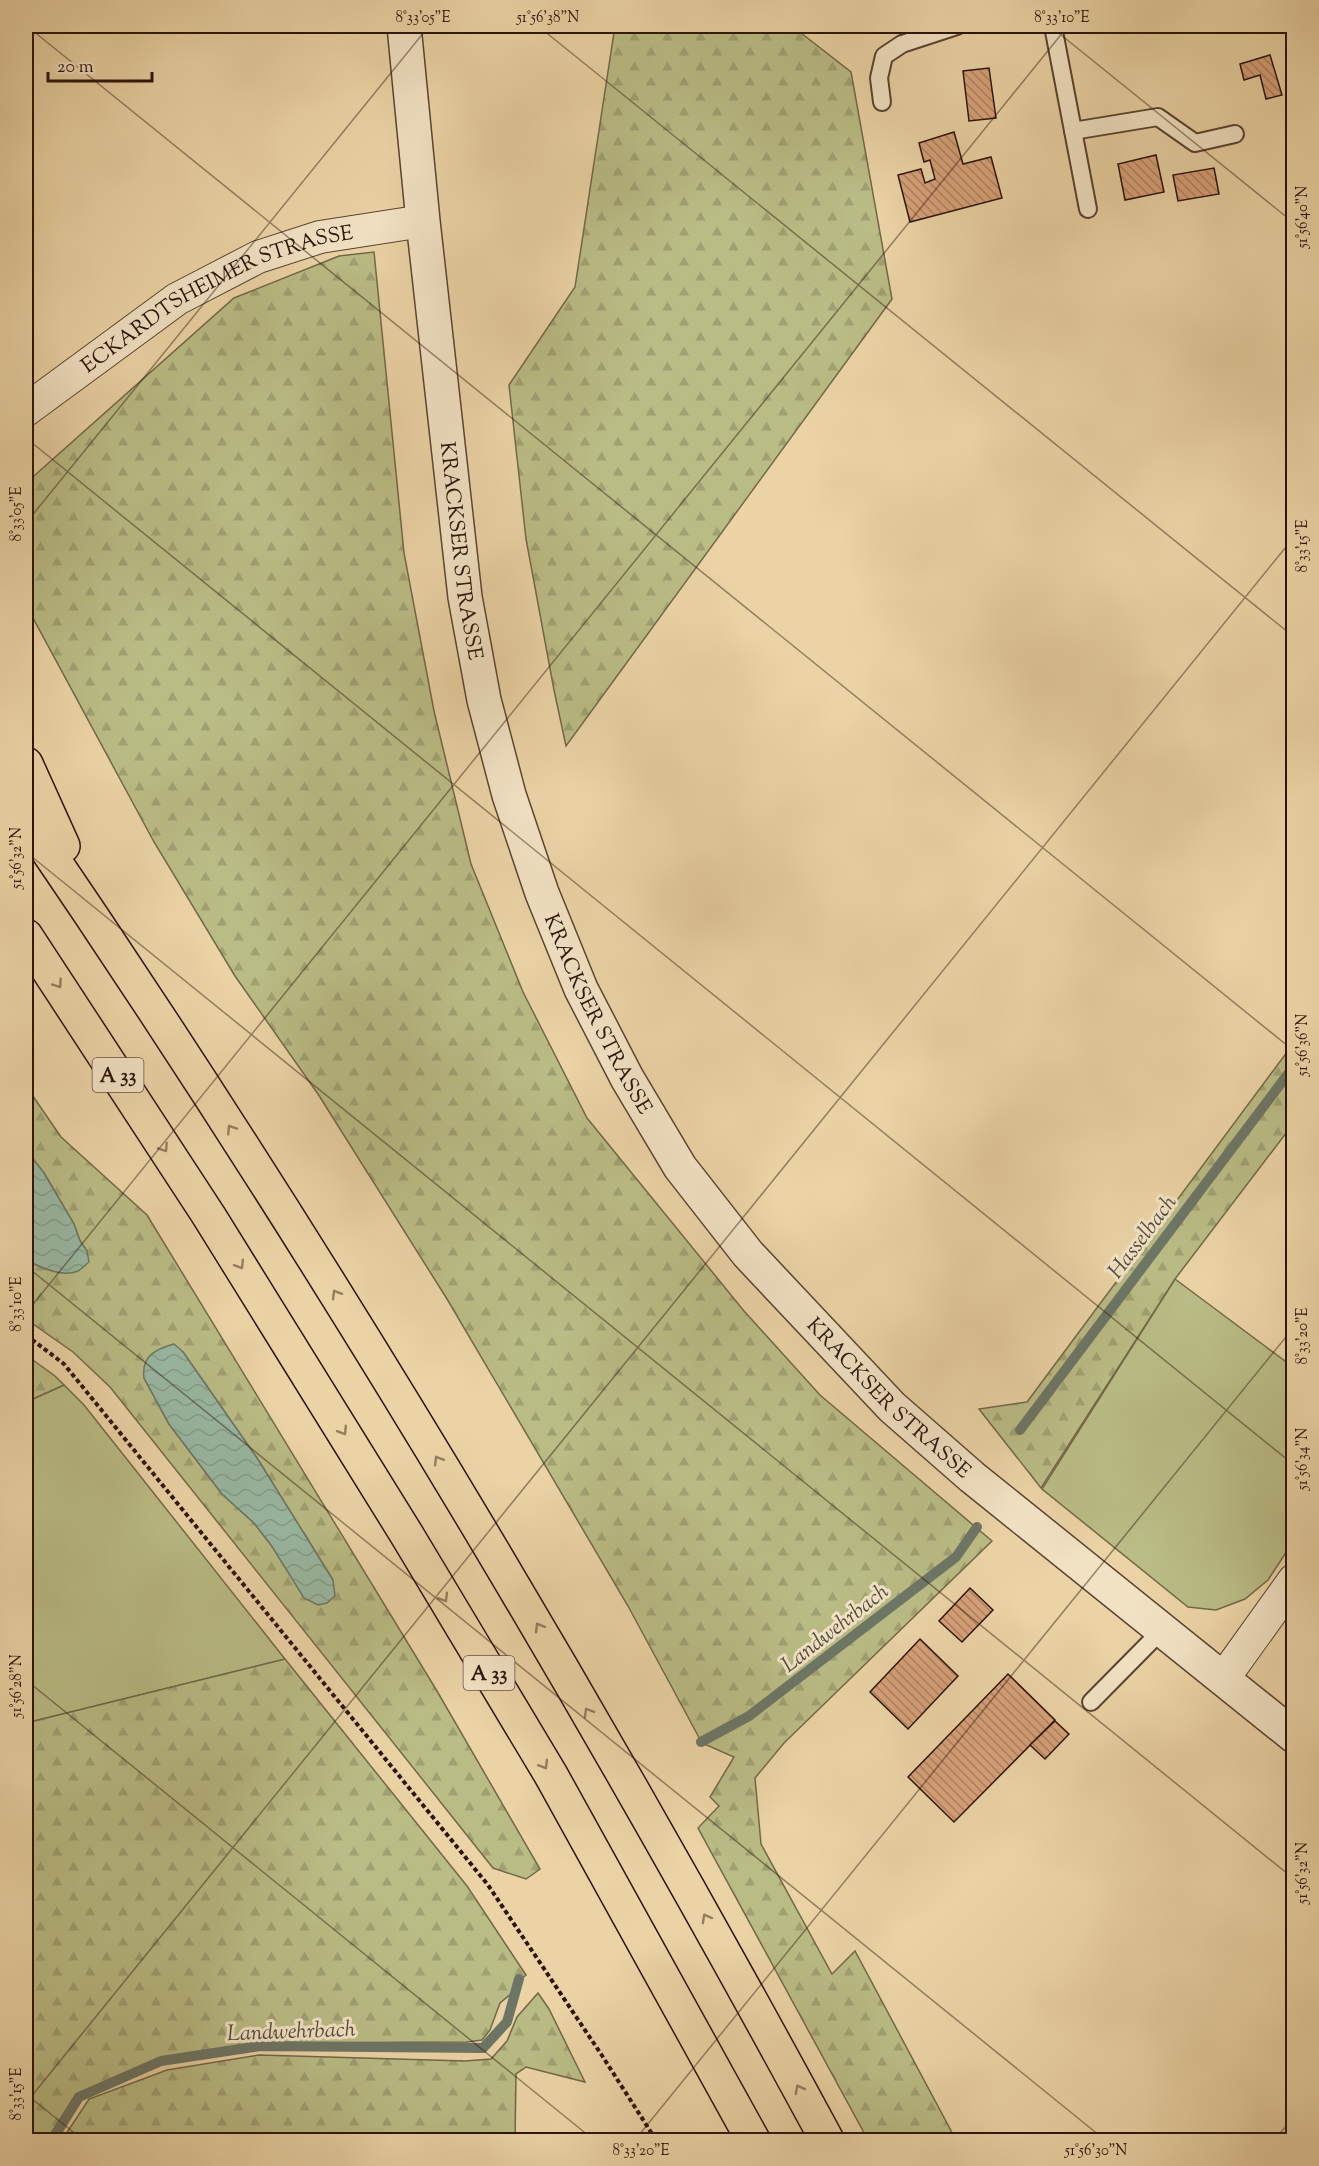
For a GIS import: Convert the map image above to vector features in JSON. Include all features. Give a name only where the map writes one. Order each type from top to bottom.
[{"type":"highway","points":[[26,764],[103,932]]},
{"type":"highway","points":[[26,819],[103,932],[318,1263],[519,1593],[671,1855],[827,2140]]},
{"type":"highway","name":"A 33","points":[[26,936],[208,1216],[396,1516],[551,1775],[753,2140]]},
{"type":"street","name":"KRACKSER STRASSE","points":[[404,26],[423,221],[465,597],[484,700],[509,795],[542,893],[581,989],[627,1078],[680,1167],[748,1254],[876,1390],[972,1477],[1293,1736]]},
{"type":"street","name":"ECKARDTSHEIMER STRASSE","points":[[26,410],[177,299],[258,257],[320,237],[423,221]]},
{"type":"street","points":[[1223,1679],[1293,1580]]},
{"type":"lane","points":[[882,102],[879,78],[884,56],[902,44],[957,26]]},
{"type":"lane","points":[[1053,26],[1088,209]]},
{"type":"lane","points":[[1073,130],[1158,117],[1194,143],[1235,134]]},
{"type":"lane","points":[[1091,1702],[1162,1630]]},
{"type":"path","points":[[26,1335],[64,1364],[488,1885],[656,2140]]},
{"type":"green space","points":[[615,26],[792,26],[851,72],[892,299],[566,746],[526,539],[509,385],[575,287]]},
{"type":"green space","points":[[374,252],[404,553],[434,711],[471,864],[523,992],[587,1118],[744,1311],[820,1395],[992,1541],[784,1743],[755,1778],[761,1844],[832,1974],[855,1951],[956,2140],[868,2140],[698,1828],[719,1806],[710,1797],[734,1757],[702,1743],[628,1606],[447,1299],[318,1094],[235,976],[154,842],[26,605],[26,483],[234,298],[339,256]]},
{"type":"green space","points":[[1293,1044],[1293,1124],[1175,1279],[1041,1488],[979,1409],[1027,1402]]},
{"type":"green space","points":[[26,1086],[61,1137],[147,1215],[437,1691],[540,1869],[526,1879],[493,1868],[110,1387],[73,1352],[26,1319],[26,1260],[43,1268],[87,1251],[44,1173],[26,1150]],"holes":[[[183,1352],[257,1458],[333,1580],[271,1545],[254,1523],[222,1494],[169,1424],[144,1378]]]},
{"type":"green space","points":[[1175,1279],[1293,1367],[1293,1542],[1268,1580],[1245,1599],[1216,1610],[1188,1607],[1042,1489]]},
{"type":"green space","points":[[26,1355],[55,1376],[64,1385],[26,1402]]},
{"type":"green space","points":[[64,1385],[84,1405],[285,1659],[26,1723],[26,1402]]},
{"type":"green space","points":[[285,1659],[467,1886],[526,1975],[516,1984],[518,1988],[500,2003],[490,2030],[482,2040],[257,2043],[159,2059],[76,2094],[47,2140],[26,2140],[26,1723]]},
{"type":"green space","points":[[538,1993],[549,2009],[585,2082],[526,2067],[516,2074],[515,2140],[62,2140],[89,2099],[167,2070],[259,2055],[465,2061],[491,2059],[507,2041],[517,2017]]},
{"type":"water","points":[[26,1150],[44,1173],[87,1251],[89,1262],[78,1271],[58,1272],[26,1260]]},
{"type":"water","points":[[174,1344],[183,1352],[257,1458],[333,1580],[335,1596],[327,1603],[318,1605],[304,1598],[271,1545],[254,1523],[222,1494],[169,1424],[144,1378],[144,1370],[147,1359],[151,1355],[161,1348]]},
{"type":"building","points":[[1270,55],[1282,95],[1266,99],[1260,75],[1244,80],[1240,64]]},
{"type":"building","points":[[989,68],[996,118],[969,121],[963,71]]},
{"type":"building","points":[[954,132],[963,164],[991,157],[1002,198],[910,222],[898,175],[921,169],[925,183],[935,179],[930,160],[924,162],[919,143]]},
{"type":"building","points":[[1156,155],[1164,192],[1125,200],[1118,164]]},
{"type":"building","points":[[1214,168],[1219,194],[1178,201],[1173,175]]},
{"type":"building","points":[[970,1588],[993,1610],[962,1642],[939,1621]]},
{"type":"building","points":[[920,1639],[958,1676],[908,1729],[870,1692]]},
{"type":"building","points":[[1008,1674],[1055,1720],[954,1822],[908,1777]]},
{"type":"building","points":[[1055,1721],[1069,1734],[1045,1759],[1030,1745]]},
{"type":"waterway","name":"Hasselbach","points":[[1020,1430],[1294,1066]]},
{"type":"waterway","name":"Landwehrbach","points":[[701,1742],[749,1716],[956,1557],[977,1527]]},
{"type":"waterway","name":"Landwehrbach","points":[[52,2140],[79,2097],[161,2061],[260,2046],[483,2048],[507,2022],[519,1979]]}]
